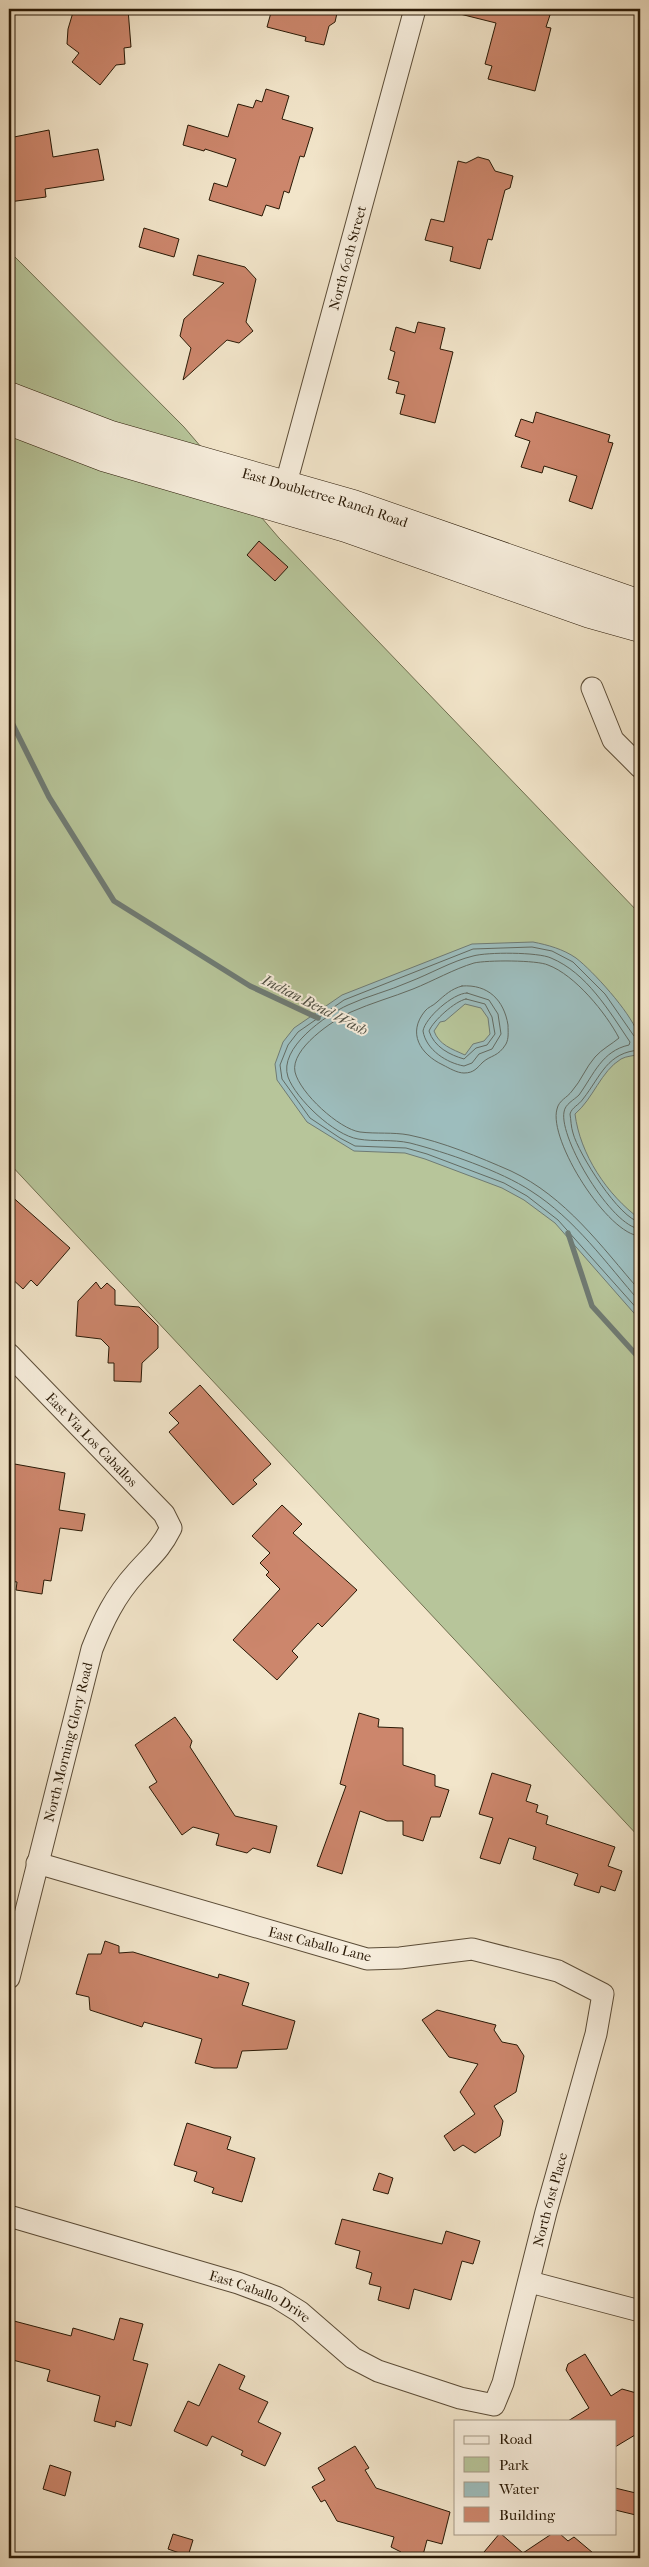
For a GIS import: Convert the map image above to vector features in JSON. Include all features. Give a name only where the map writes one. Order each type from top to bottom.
[{"type":"main road","name":"East Doubletree Ranch Road","points":[[9,396],[110,435],[282,496],[413,550],[594,602],[640,628]]},
{"type":"main road","name":"East Doubletree Ranch Road","points":[[9,422],[103,457],[282,496]]},
{"type":"main road","name":"East Doubletree Ranch Road","points":[[594,602],[640,604]]},
{"type":"street","name":"North 60th Street","points":[[282,496],[415,9]]},
{"type":"street","points":[[592,688],[613,740],[640,768]]},
{"type":"street","name":"East Via Los Caballos","points":[[9,1354],[164,1514],[170,1528]]},
{"type":"street","name":"North Morning Glory Road","points":[[9,1978],[95,1642],[107,1612],[135,1574],[162,1547],[170,1528]]},
{"type":"street","name":"East Caballo Lane","points":[[37,1863],[367,1959],[400,1958],[472,1949],[558,1971],[603,1994]]},
{"type":"street","name":"North 61st Place","points":[[494,2405],[503,2383],[530,2282],[546,2212],[596,2034],[603,1994]]},
{"type":"street","name":"East Caballo Drive","points":[[9,2216],[238,2283],[276,2298],[300,2312],[353,2358],[378,2371],[460,2398],[494,2405]]},
{"type":"street","points":[[530,2282],[640,2311]]},
{"type":"green space","points":[[9,251],[184,427],[279,538],[640,914],[640,1838],[9,1163]]},
{"type":"water","points":[[533,942],[566,952],[583,964],[610,992],[627,1014],[637,1032],[640,1054],[623,1058],[614,1064],[575,1114],[583,1144],[597,1172],[606,1186],[640,1219],[640,1320],[555,1223],[524,1200],[502,1188],[405,1153],[354,1151],[307,1122],[277,1080],[275,1064],[283,1042],[294,1028],[342,995],[472,944]],"holes":[[[465,1004],[481,1008],[488,1018],[490,1034],[484,1041],[473,1044],[465,1055],[446,1046],[436,1036],[434,1031],[440,1022],[445,1021]]]},
{"type":"building","points":[[74,9],[128,9],[131,47],[124,48],[125,64],[116,65],[100,85],[72,62],[79,53],[67,44],[68,29]]},
{"type":"building","points":[[272,9],[338,9],[335,22],[329,26],[324,45],[305,41],[306,37],[267,27]]},
{"type":"building","points":[[460,9],[527,9],[550,15],[546,27],[551,28],[535,91],[488,79],[492,66],[485,64],[496,23],[460,14]]},
{"type":"building","points":[[266,89],[289,96],[282,119],[313,128],[304,157],[300,156],[289,193],[284,191],[279,209],[266,205],[262,216],[209,200],[214,183],[227,187],[236,159],[205,149],[204,151],[183,145],[188,125],[228,137],[238,104],[253,108],[256,100],[262,102]]},
{"type":"building","points":[[49,130],[53,157],[98,149],[104,180],[45,189],[46,197],[9,202],[9,138]]},
{"type":"building","points":[[478,157],[489,160],[495,171],[513,176],[510,188],[505,190],[492,240],[488,239],[480,269],[450,261],[453,247],[425,240],[431,219],[444,222],[458,161],[466,163]]},
{"type":"building","points":[[144,228],[179,239],[174,257],[139,247]]},
{"type":"building","points":[[198,255],[245,267],[256,279],[246,322],[253,331],[239,343],[227,340],[183,380],[191,348],[180,336],[184,319],[224,283],[193,275]]},
{"type":"building","points":[[418,322],[445,328],[440,349],[453,352],[435,423],[400,414],[405,395],[396,393],[399,382],[388,379],[395,352],[390,350],[396,327],[415,333]]},
{"type":"building","points":[[536,412],[610,435],[608,442],[613,443],[592,509],[569,501],[577,476],[544,466],[542,473],[521,467],[530,441],[515,436],[521,419],[533,423]]},
{"type":"building","points":[[259,541],[288,567],[275,581],[247,555]]},
{"type":"building","points":[[9,1194],[70,1248],[37,1286],[31,1280],[23,1289],[9,1276]]},
{"type":"building","points":[[96,1282],[101,1289],[107,1283],[115,1290],[115,1305],[139,1307],[158,1326],[158,1348],[142,1363],[141,1382],[114,1381],[114,1363],[108,1363],[109,1347],[101,1339],[76,1336],[78,1301]]},
{"type":"building","points":[[200,1385],[271,1464],[253,1480],[257,1484],[233,1505],[169,1432],[179,1423],[169,1413]]},
{"type":"building","points":[[9,1463],[65,1473],[59,1510],[85,1514],[82,1531],[60,1528],[51,1581],[44,1580],[42,1594],[16,1590],[17,1582],[9,1581]]},
{"type":"building","points":[[282,1505],[302,1524],[293,1533],[357,1590],[322,1627],[318,1623],[292,1651],[298,1657],[277,1680],[233,1640],[280,1589],[266,1575],[269,1572],[260,1563],[270,1553],[252,1536]]},
{"type":"building","points":[[359,1713],[379,1719],[378,1727],[403,1728],[403,1765],[435,1775],[435,1786],[449,1790],[440,1817],[431,1817],[423,1841],[403,1835],[403,1821],[387,1821],[360,1811],[342,1874],[317,1866],[346,1786],[340,1784]]},
{"type":"building","points":[[175,1717],[192,1741],[190,1747],[235,1816],[277,1826],[270,1853],[253,1848],[247,1853],[216,1845],[219,1834],[193,1827],[182,1835],[149,1787],[157,1782],[135,1745]]},
{"type":"building","points":[[492,1773],[531,1785],[526,1801],[538,1805],[536,1812],[548,1816],[546,1824],[615,1847],[608,1866],[622,1871],[615,1891],[601,1886],[599,1893],[574,1885],[578,1874],[533,1859],[536,1847],[509,1838],[500,1864],[480,1858],[493,1818],[479,1814]]},
{"type":"building","points":[[105,1941],[119,1946],[119,1953],[133,1952],[218,1978],[219,1974],[249,1983],[242,2005],[295,2021],[287,2049],[242,2051],[237,2068],[214,2068],[195,2063],[202,2039],[144,2022],[142,2027],[90,2010],[89,1997],[76,1994],[88,1954],[101,1954]]},
{"type":"building","points":[[437,2010],[496,2025],[494,2030],[502,2042],[517,2045],[524,2056],[516,2092],[494,2106],[503,2121],[500,2136],[475,2153],[463,2145],[454,2151],[444,2136],[475,2114],[460,2092],[478,2064],[449,2057],[422,2020]]},
{"type":"building","points":[[187,2123],[231,2137],[227,2149],[255,2158],[242,2202],[212,2193],[214,2188],[194,2181],[197,2172],[174,2165]]},
{"type":"building","points":[[379,2173],[393,2178],[388,2194],[373,2190]]},
{"type":"building","points":[[342,2219],[442,2244],[446,2231],[480,2241],[473,2264],[462,2261],[451,2300],[414,2289],[409,2309],[378,2300],[381,2287],[369,2284],[372,2273],[356,2268],[360,2251],[335,2244]]},
{"type":"building","points":[[120,2318],[143,2324],[133,2360],[148,2364],[131,2426],[116,2421],[115,2427],[94,2421],[100,2396],[47,2381],[50,2370],[9,2359],[9,2323],[13,2324],[14,2321],[71,2336],[73,2328],[114,2340]]},
{"type":"building","points":[[585,2354],[611,2396],[622,2389],[640,2394],[640,2432],[616,2446],[616,2420],[570,2420],[589,2408],[566,2370],[568,2364]]},
{"type":"building","points":[[219,2364],[245,2376],[239,2389],[268,2402],[258,2422],[281,2433],[265,2466],[241,2455],[243,2451],[212,2436],[207,2446],[174,2431],[188,2401],[199,2406]]},
{"type":"building","points":[[355,2446],[369,2468],[365,2470],[376,2488],[450,2512],[442,2544],[427,2540],[423,2555],[421,2554],[419,2558],[399,2558],[401,2552],[391,2547],[394,2537],[337,2521],[325,2500],[321,2502],[312,2487],[325,2480],[318,2468]]},
{"type":"building","points":[[50,2465],[71,2472],[65,2496],[43,2489]]},
{"type":"building","points":[[616,2488],[640,2494],[640,2516],[616,2510]]},
{"type":"building","points":[[173,2534],[193,2540],[188,2556],[168,2549]]},
{"type":"building","points":[[499,2534],[523,2553],[552,2534],[560,2534],[568,2541],[574,2537],[599,2558],[479,2558]]},
{"type":"waterway","name":"Indian Bend Wash","points":[[9,717],[49,797],[114,901],[250,986],[318,1018]]},
{"type":"waterway","name":"Indian Bend Wash","points":[[568,1233],[592,1306],[640,1359]]}]
